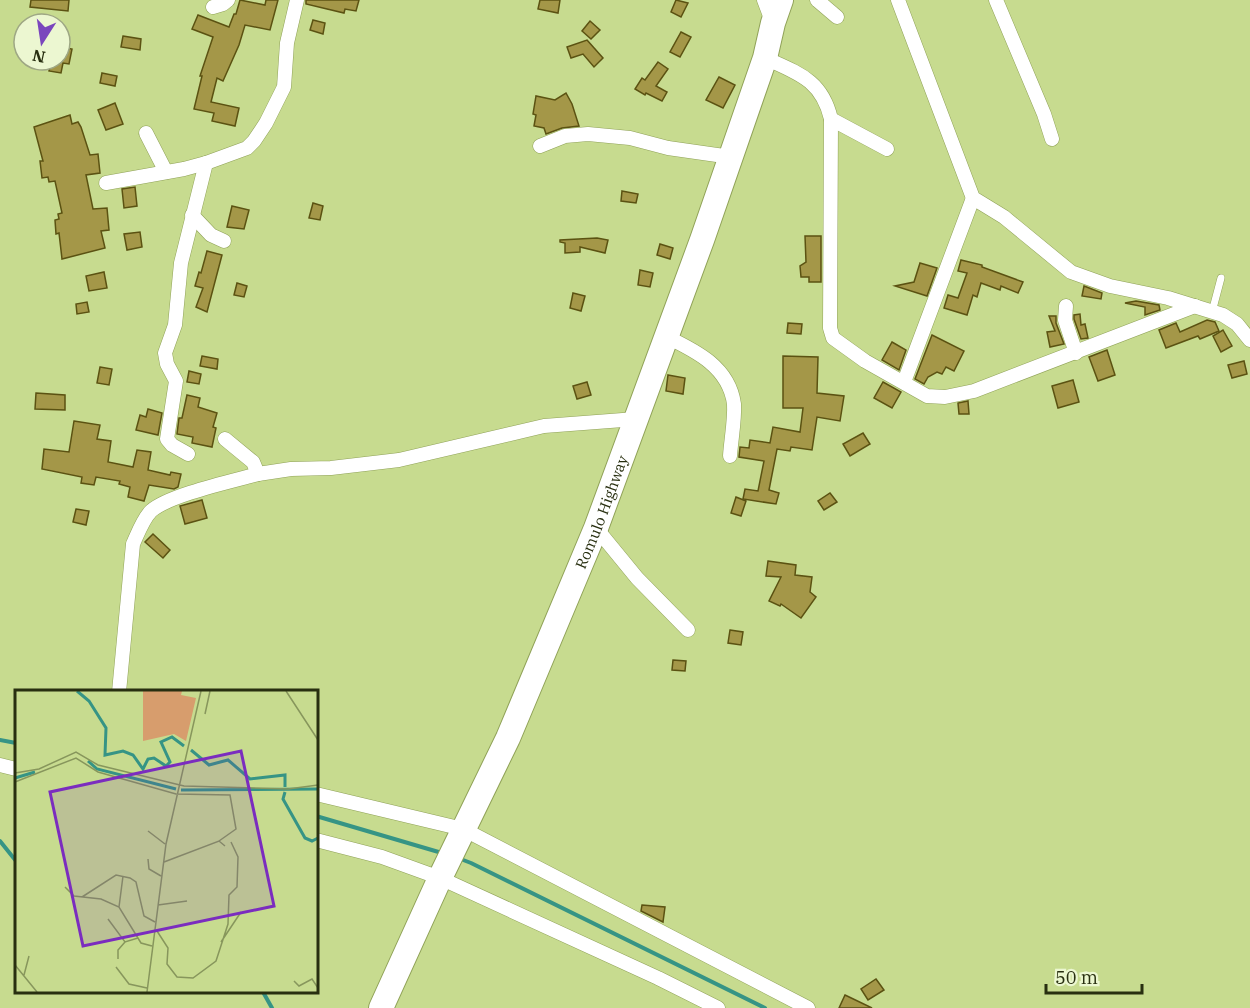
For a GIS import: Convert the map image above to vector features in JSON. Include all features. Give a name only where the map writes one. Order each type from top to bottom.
[{"type":"highway","name":"Romulo Highway","points":[[381,1008],[461,833],[508,738],[596,528],[731,157],[782,0]]},
{"type":"street","points":[[213,7],[228,0]]},
{"type":"street","points":[[106,183],[206,163],[247,148],[266,123],[284,87],[287,43],[297,0]]},
{"type":"street","points":[[764,0],[773,22]]},
{"type":"street","points":[[817,0],[837,17]]},
{"type":"street","points":[[898,0],[973,198],[1004,217],[1071,272],[1110,286],[1212,312],[1238,324],[1250,339]]},
{"type":"street","points":[[996,0],[1044,114],[1052,139]]},
{"type":"street","points":[[765,58],[807,77],[820,91],[828,106],[831,119],[830,328],[833,338],[865,361],[927,396],[945,398],[974,391],[1194,306]]},
{"type":"street","points":[[831,119],[887,149]]},
{"type":"street","points":[[146,134],[166,172]]},
{"type":"street","points":[[540,146],[565,136],[588,134],[630,138],[668,148],[731,157]]},
{"type":"street","points":[[188,454],[172,445],[167,439],[176,381],[167,364],[165,352],[175,325],[181,263],[206,163]]},
{"type":"street","points":[[904,382],[973,198]]},
{"type":"street","points":[[192,215],[211,235],[224,241]]},
{"type":"street","points":[[1066,306],[1065,320],[1076,353]]},
{"type":"street","points":[[667,337],[703,355],[720,372],[731,392],[734,405],[730,456]]},
{"type":"street","points":[[119,690],[133,544],[151,511],[168,501],[258,474],[399,460],[544,426],[636,418]]},
{"type":"street","points":[[225,439],[253,462],[258,474]]},
{"type":"street","points":[[596,528],[637,578],[688,630]]},
{"type":"street","points":[[0,765],[15,769]]},
{"type":"street","points":[[318,795],[461,833],[808,1008]]},
{"type":"street","points":[[318,840],[382,856],[442,875],[718,1008]]},
{"type":"lane","points":[[1212,312],[1221,278]]},
{"type":"building","points":[[31,0],[69,0],[68,11],[30,7]]},
{"type":"building","points":[[240,0],[265,5],[266,0],[278,0],[270,30],[245,25],[223,81],[217,78],[211,102],[239,108],[235,126],[212,121],[214,113],[194,109],[202,76],[200,76],[213,37],[192,29],[198,15],[229,27]]},
{"type":"building","points":[[306,0],[359,0],[356,11],[345,9],[344,13],[306,4]]},
{"type":"building","points":[[540,0],[560,0],[558,13],[538,9]]},
{"type":"building","points":[[676,0],[688,3],[681,17],[671,12]]},
{"type":"building","points":[[313,20],[325,23],[323,34],[310,30]]},
{"type":"building","points":[[590,21],[600,30],[591,39],[582,31]]},
{"type":"building","points":[[681,32],[691,37],[680,57],[670,52]]},
{"type":"building","points":[[123,36],[141,39],[140,50],[121,47]]},
{"type":"building","points":[[587,40],[603,58],[594,67],[583,54],[571,58],[567,47]]},
{"type":"building","points":[[658,62],[668,69],[656,86],[667,92],[662,101],[635,89],[642,78],[645,80]]},
{"type":"building","points":[[102,73],[117,76],[115,86],[100,83]]},
{"type":"building","points":[[719,77],[735,85],[723,108],[706,100]]},
{"type":"building","points":[[566,93],[579,126],[562,128],[546,134],[544,128],[534,126],[536,96],[555,100]]},
{"type":"building","points":[[115,103],[123,124],[106,130],[98,110]]},
{"type":"building","points":[[70,115],[72,124],[78,122],[81,127],[90,155],[98,154],[100,173],[86,175],[93,209],[107,208],[109,230],[101,231],[105,248],[62,259],[55,220],[59,219],[58,214],[62,213],[55,181],[49,182],[48,177],[42,178],[40,161],[43,161],[34,127]]},
{"type":"building","points":[[135,187],[137,206],[124,208],[122,189]]},
{"type":"building","points":[[622,191],[638,194],[636,203],[621,201]]},
{"type":"building","points":[[313,203],[323,206],[320,220],[309,218]]},
{"type":"building","points":[[232,206],[249,210],[244,229],[227,227]]},
{"type":"building","points":[[140,232],[142,247],[127,250],[124,234]]},
{"type":"building","points":[[805,236],[821,236],[821,282],[809,282],[809,277],[801,277],[800,266],[806,262]]},
{"type":"building","points":[[597,238],[608,240],[605,253],[580,247],[580,252],[565,253],[565,243],[560,242],[560,240]]},
{"type":"building","points":[[660,244],[673,248],[670,259],[657,255]]},
{"type":"building","points":[[207,251],[222,255],[207,312],[196,307],[203,288],[195,286]]},
{"type":"building","points":[[961,260],[982,265],[982,267],[1023,282],[1018,293],[1001,286],[1000,290],[981,283],[977,297],[973,295],[967,315],[944,308],[948,295],[958,298],[967,273],[958,271]]},
{"type":"building","points":[[920,263],[937,268],[927,296],[895,286],[914,282]]},
{"type":"building","points":[[640,270],[653,273],[650,287],[638,285]]},
{"type":"building","points":[[104,272],[107,288],[89,291],[86,276]]},
{"type":"building","points":[[237,283],[247,286],[244,297],[234,295]]},
{"type":"building","points":[[1084,286],[1102,293],[1101,299],[1082,296]]},
{"type":"building","points":[[573,293],[585,296],[581,311],[570,308]]},
{"type":"building","points":[[1136,301],[1159,305],[1160,310],[1145,315],[1145,307],[1125,303]]},
{"type":"building","points":[[87,302],[89,312],[77,314],[76,304]]},
{"type":"building","points":[[1080,314],[1081,325],[1085,324],[1088,338],[1081,339],[1074,319],[1074,315]]},
{"type":"building","points":[[1049,316],[1056,316],[1056,323],[1064,344],[1050,347],[1047,332],[1055,331]]},
{"type":"building","points":[[1207,320],[1215,322],[1219,331],[1200,339],[1198,336],[1166,348],[1159,330],[1176,323],[1180,332]]},
{"type":"building","points":[[788,323],[802,324],[801,334],[787,333]]},
{"type":"building","points":[[1223,330],[1232,346],[1221,352],[1213,336]]},
{"type":"building","points":[[932,335],[964,351],[954,371],[946,367],[942,374],[937,372],[928,377],[924,384],[915,379]]},
{"type":"building","points":[[892,342],[906,350],[899,370],[882,360]]},
{"type":"building","points":[[1107,350],[1115,375],[1098,381],[1089,357]]},
{"type":"building","points":[[202,356],[218,359],[217,369],[200,366]]},
{"type":"building","points":[[783,356],[818,357],[817,393],[844,396],[840,421],[817,417],[812,450],[791,447],[790,451],[777,449],[769,490],[779,493],[776,504],[743,499],[745,489],[758,491],[764,461],[739,457],[740,447],[749,448],[750,440],[770,443],[773,427],[800,432],[803,408],[783,408]]},
{"type":"building","points":[[1244,361],[1247,374],[1232,378],[1228,365]]},
{"type":"building","points":[[100,367],[112,369],[109,385],[97,383]]},
{"type":"building","points":[[189,371],[201,374],[199,384],[187,382]]},
{"type":"building","points":[[668,375],[685,378],[683,394],[666,391]]},
{"type":"building","points":[[1073,380],[1079,402],[1058,408],[1052,386]]},
{"type":"building","points":[[587,382],[591,395],[577,399],[573,386]]},
{"type":"building","points":[[883,382],[901,392],[892,408],[874,398]]},
{"type":"building","points":[[36,393],[65,395],[65,410],[35,409]]},
{"type":"building","points":[[187,395],[200,398],[198,407],[217,413],[213,427],[216,428],[212,447],[192,443],[193,437],[177,434],[179,418],[182,418]]},
{"type":"building","points":[[968,401],[969,414],[959,414],[958,403]]},
{"type":"building","points":[[148,409],[162,413],[158,435],[136,430],[140,415],[146,417]]},
{"type":"building","points":[[74,421],[100,425],[97,439],[111,441],[108,462],[133,467],[137,450],[151,452],[148,470],[170,475],[171,472],[181,474],[178,487],[174,489],[149,485],[144,501],[128,497],[130,487],[119,484],[120,481],[96,477],[94,485],[81,483],[82,477],[42,469],[44,449],[69,452]]},
{"type":"building","points":[[863,433],[870,444],[850,456],[843,444]]},
{"type":"building","points":[[830,493],[837,502],[824,510],[818,501]]},
{"type":"building","points":[[736,497],[746,501],[741,516],[731,513]]},
{"type":"building","points":[[202,500],[207,518],[185,524],[180,506]]},
{"type":"building","points":[[76,509],[89,511],[86,525],[73,522]]},
{"type":"building","points":[[153,534],[170,550],[163,558],[145,542]]},
{"type":"building","points":[[768,561],[796,565],[795,575],[812,577],[810,592],[816,597],[801,618],[781,604],[780,606],[769,601],[781,577],[766,576]]},
{"type":"building","points":[[730,630],[743,632],[741,645],[728,643]]},
{"type":"building","points":[[673,660],[686,661],[685,671],[672,670]]},
{"type":"building","points":[[642,905],[665,907],[663,922],[641,911]]},
{"type":"building","points":[[876,979],[884,990],[868,1000],[861,989]]},
{"type":"building","points":[[845,995],[872,1008],[839,1008]]},
{"type":"waterway","points":[[0,740],[15,743]]},
{"type":"waterway","points":[[318,817],[442,853]]},
{"type":"waterway","points":[[0,841],[15,860]]},
{"type":"waterway","points":[[458,858],[765,1008]]},
{"type":"waterway","points":[[264,993],[272,1008]]}]
